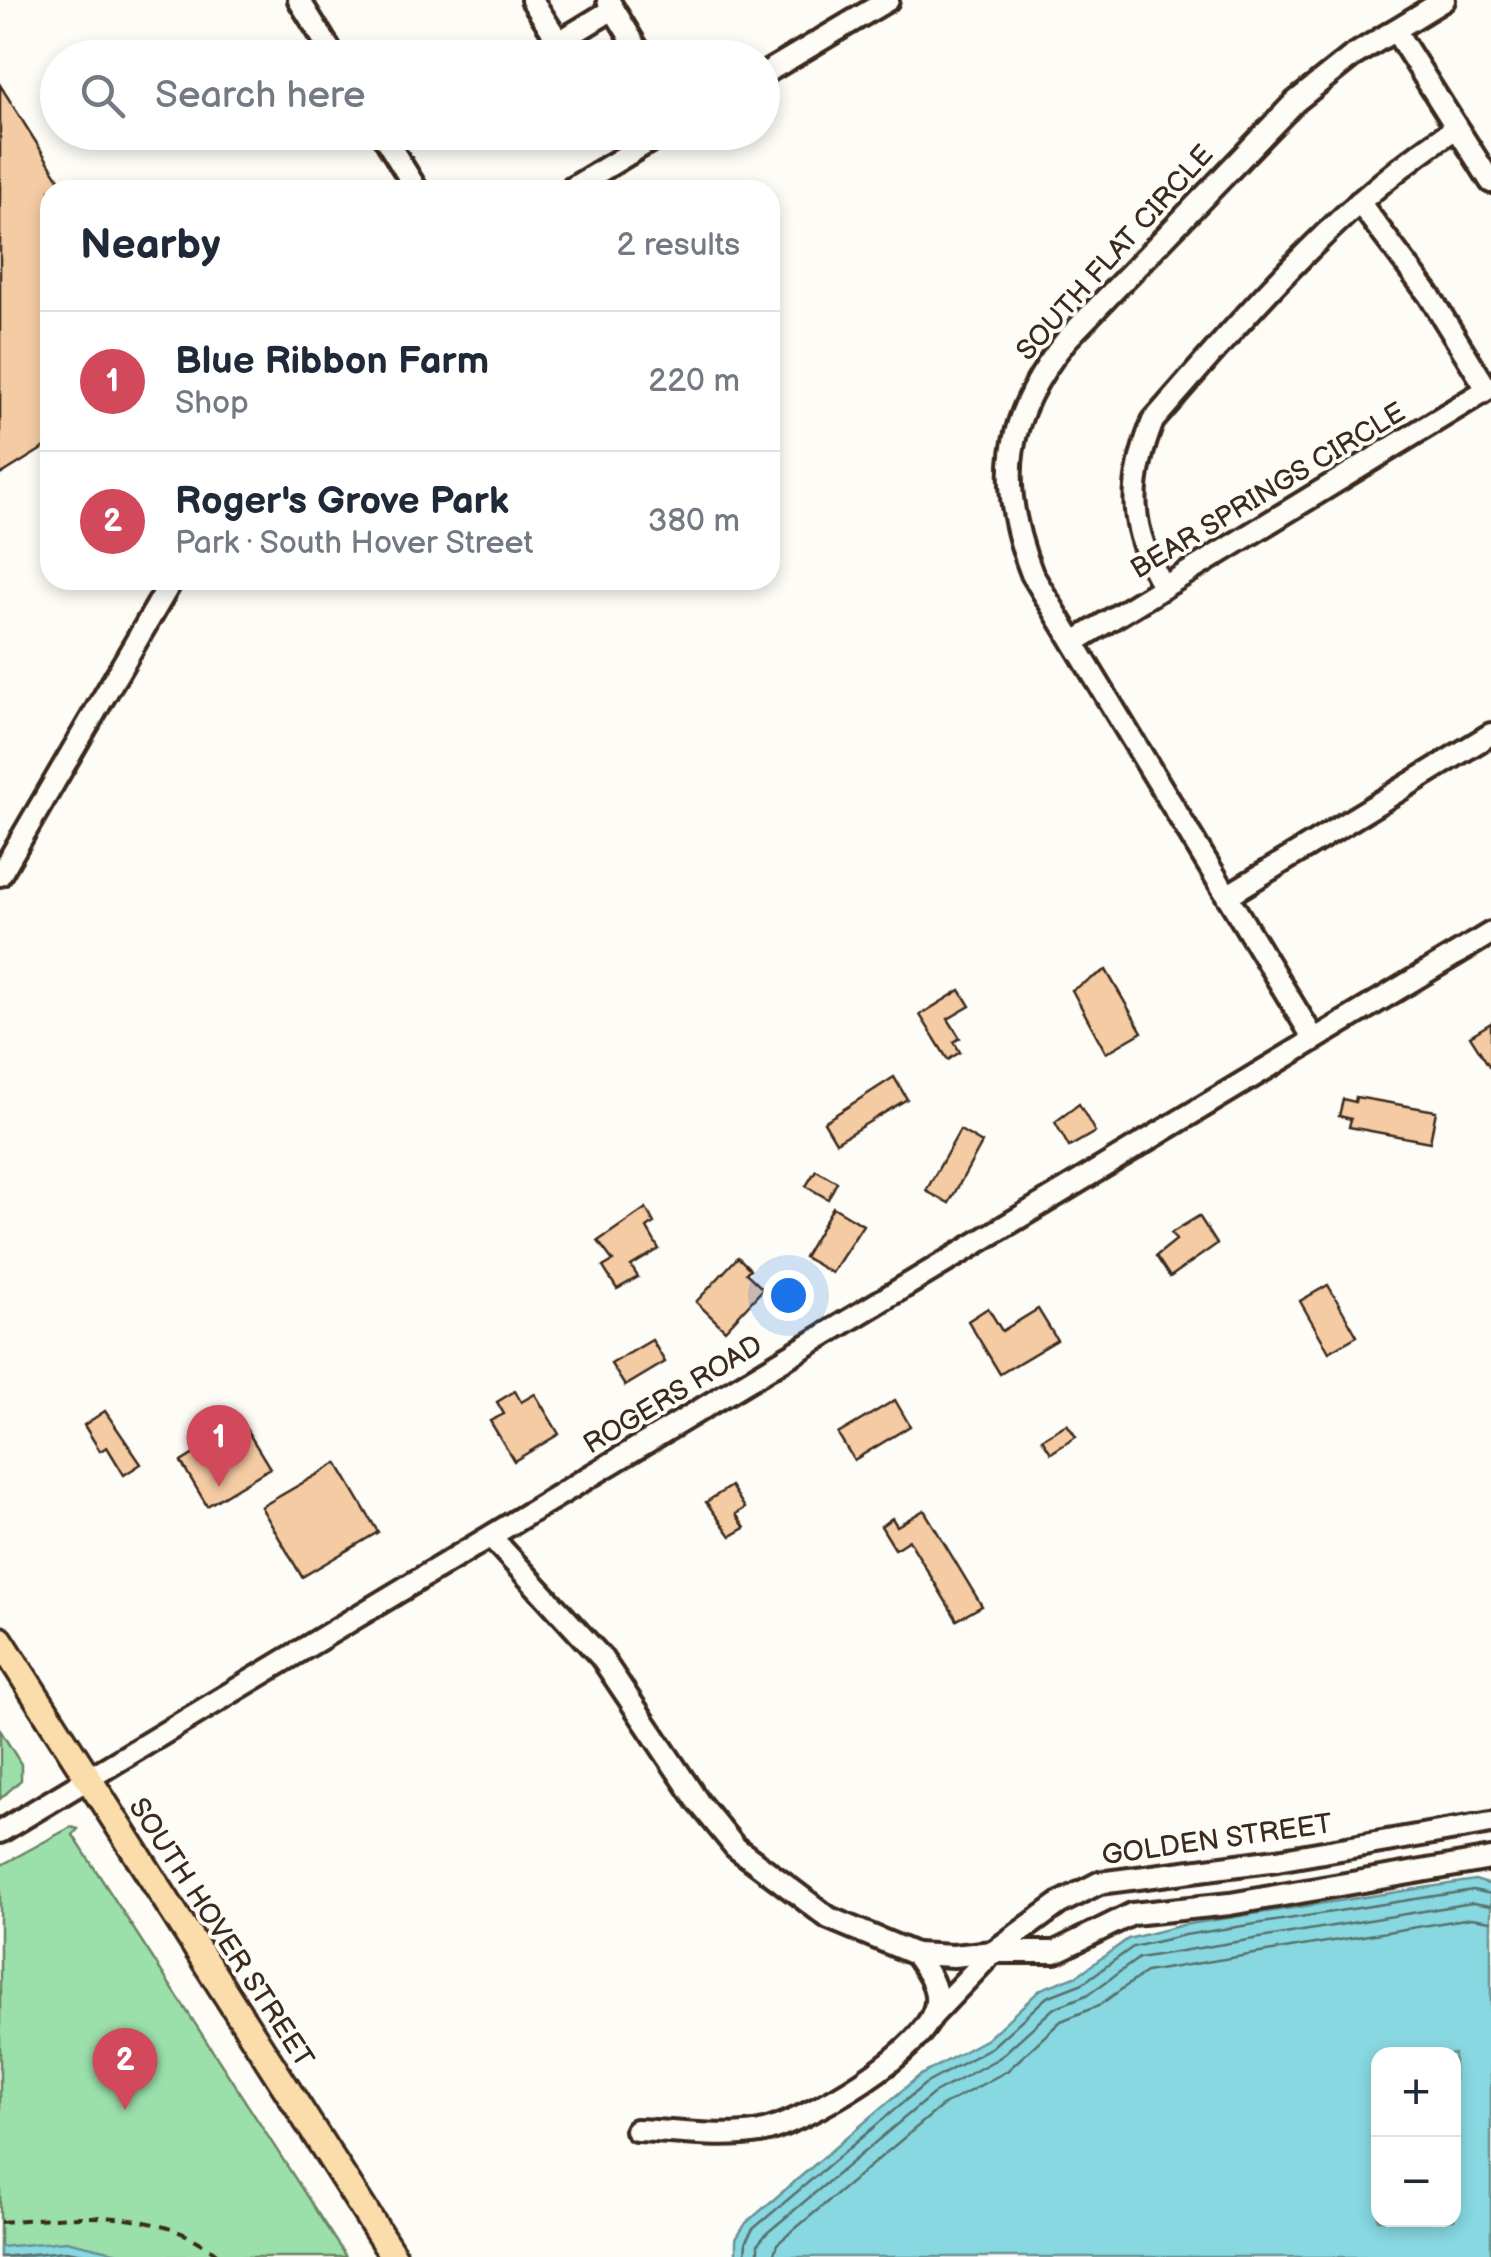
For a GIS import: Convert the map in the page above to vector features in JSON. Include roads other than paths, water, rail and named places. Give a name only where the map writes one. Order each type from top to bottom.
[{"type":"main road","name":"SOUTH HOVER STREET","points":[[0,1640],[394,2257]]},
{"type":"street","points":[[299,0],[324,40]]},
{"type":"street","points":[[532,0],[558,40]]},
{"type":"street","points":[[780,63],[888,0]]},
{"type":"street","name":"SOUTH FLAT CIRCLE","points":[[1314,1040],[1032,574],[1014,528],[1007,479],[1017,424],[1036,378],[1067,339],[1295,102],[1351,57],[1444,0]]},
{"type":"street","points":[[562,40],[611,4],[632,40]]},
{"type":"street","points":[[1395,30],[1491,182]]},
{"type":"street","points":[[1164,587],[1140,547],[1136,520],[1140,455],[1153,421],[1359,202],[1393,171],[1456,128]]},
{"type":"street","points":[[393,150],[412,180]]},
{"type":"street","points":[[586,180],[635,150]]},
{"type":"street","points":[[1359,202],[1429,294],[1489,388]]},
{"type":"street","name":"BEAR SPRINGS CIRCLE","points":[[1074,642],[1489,388]]},
{"type":"street","points":[[0,875],[166,590]]},
{"type":"street","points":[[1227,896],[1491,734]]},
{"type":"street","name":"ROGERS ROAD","points":[[0,1832],[1491,932]]},
{"type":"street","points":[[491,1538],[600,1658],[699,1803],[734,1846],[828,1918],[915,1954],[1055,1952],[1132,1914],[1230,1904],[1491,1858]]},
{"type":"street","name":"GOLDEN STREET","points":[[636,2130],[731,2134],[784,2124],[863,2079],[912,2041],[993,1952],[1075,1893],[1099,1884],[1277,1860],[1491,1822]]},
{"type":"street","points":[[915,1954],[935,1990],[932,2016]]},
{"type":"water","points":[[1475,1880],[1491,1885],[1491,2257],[736,2257],[736,2239],[746,2223],[919,2076],[987,2039],[1041,1989],[1078,1975],[1128,1939],[1183,1925]]},
{"type":"water","points":[[66,2241],[136,2257],[0,2257],[0,2247]]},
{"type":"place","name":"Blue Ribbon Farm","points":[[219,1487]]},
{"type":"place","name":"Roger's Grove Park","points":[[125,2110]]}]
